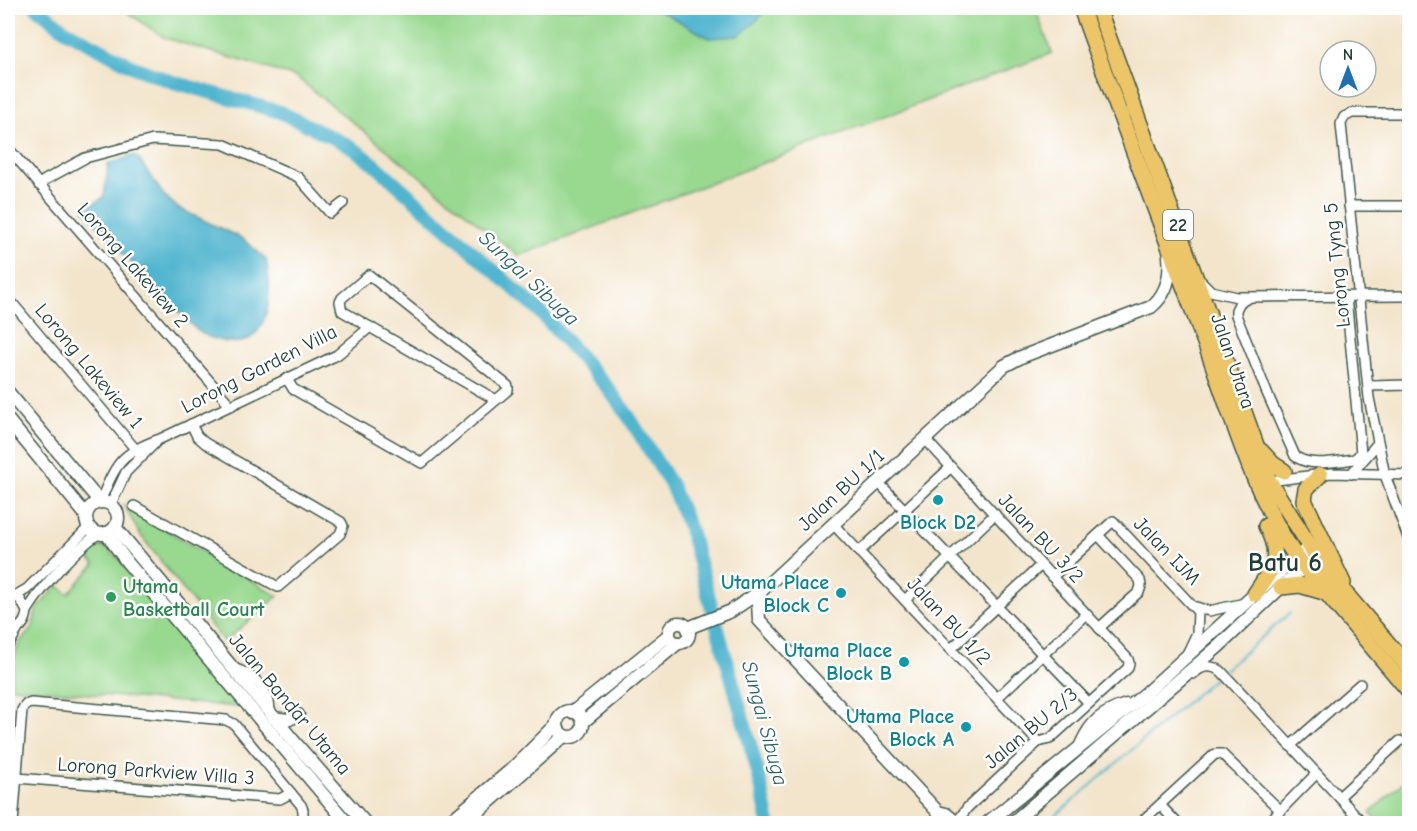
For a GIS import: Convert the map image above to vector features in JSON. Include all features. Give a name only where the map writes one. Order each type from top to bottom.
[{"type":"highway","name":"Jalan Utara","points":[[1081,8],[1205,343],[1239,443],[1280,532],[1348,598],[1410,669]]},
{"type":"highway","name":"22","points":[[1090,8],[1108,56],[1107,60],[1101,63]]},
{"type":"highway","name":"Jalan Utara","points":[[1098,8],[1196,277],[1266,479],[1324,592],[1410,692]]},
{"type":"highway","points":[[1239,443],[1243,479],[1276,549],[1272,568],[1250,598]]},
{"type":"highway","points":[[1255,444],[1268,459],[1284,471]]},
{"type":"highway","points":[[1249,469],[1255,476],[1266,479],[1264,492],[1276,514],[1280,532]]},
{"type":"highway","points":[[1325,474],[1306,489],[1304,500],[1348,598]]},
{"type":"highway","points":[[1281,586],[1300,585],[1324,592]]},
{"type":"street","name":"Lorong Tyng 5","points":[[1410,113],[1352,113],[1342,120],[1369,398],[1385,475],[1410,543]]},
{"type":"street","points":[[39,185],[85,158],[153,140],[224,144],[298,177],[330,213],[343,203]]},
{"type":"street","name":"Lorong Lakeview 2","points":[[8,148],[231,406]]},
{"type":"street","points":[[1349,206],[1410,206]]},
{"type":"street","name":"Jalan BU 1/1","points":[[674,639],[670,628],[677,623],[683,623],[688,628],[702,623],[735,609],[761,591],[1008,364],[1151,307],[1160,298],[1170,275],[1167,243]]},
{"type":"street","points":[[287,379],[293,389],[422,463],[508,390],[508,386],[369,275],[342,298],[340,302],[342,311],[496,400]]},
{"type":"street","points":[[1196,277],[1211,291],[1250,298],[1410,296]]},
{"type":"street","points":[[1250,298],[1240,302],[1236,315],[1295,456],[1312,463],[1355,459],[1361,453],[1346,297]]},
{"type":"street","name":"Lorong Lakeview 1","points":[[8,298],[142,457]]},
{"type":"street","name":"Lorong Garden Villa","points":[[106,503],[115,467],[135,448],[160,439],[337,355],[370,327]]},
{"type":"street","points":[[1352,373],[1366,371]]},
{"type":"street","points":[[1368,386],[1410,385]]},
{"type":"street","name":"Jalan Bandar Utama","points":[[8,392],[106,503],[117,512],[118,522],[99,527]]},
{"type":"street","points":[[1356,400],[1369,398]]},
{"type":"street","name":"Jalan Bandar Utama","points":[[8,420],[99,527],[233,668],[366,824]]},
{"type":"street","points":[[135,506],[278,587],[340,534],[343,526],[341,522],[205,442],[197,436],[191,424]]},
{"type":"street","name":"Lorong Garden Villa","points":[[106,503],[126,472],[160,439]]},
{"type":"street","name":"Jalan BU 3/2","points":[[925,439],[1128,659],[1129,663]]},
{"type":"street","points":[[1351,474],[1378,443]]},
{"type":"street","points":[[859,552],[951,467]]},
{"type":"street","points":[[1266,479],[1284,471],[1410,475]]},
{"type":"street","points":[[1266,479],[1325,474]]},
{"type":"street","points":[[878,482],[1089,703]]},
{"type":"street","points":[[106,503],[91,506],[99,527],[348,824]]},
{"type":"street","points":[[905,600],[995,514]]},
{"type":"street","name":"Jalan IJM","points":[[1098,535],[1113,520],[1196,607]]},
{"type":"street","name":"Jalan BU 1/2","points":[[833,524],[1038,742]]},
{"type":"street","points":[[9,596],[27,589],[99,527]]},
{"type":"street","points":[[8,646],[37,595],[99,527]]},
{"type":"street","points":[[1052,577],[1098,535],[1140,580],[1142,586],[1139,592],[1099,628]]},
{"type":"street","points":[[986,824],[1134,703],[1250,598],[1306,557]]},
{"type":"street","points":[[1011,824],[1219,646],[1281,586],[1306,557]]},
{"type":"street","points":[[951,650],[1041,565]]},
{"type":"street","points":[[758,616],[761,591]]},
{"type":"street","points":[[9,596],[23,602],[27,611]]},
{"type":"street","points":[[1196,607],[1209,611],[1250,598]]},
{"type":"street","points":[[1185,656],[1199,625],[1196,607]]},
{"type":"street","points":[[735,609],[758,616],[938,812],[953,823]]},
{"type":"street","points":[[997,698],[1086,614]]},
{"type":"street","points":[[8,631],[20,627]]},
{"type":"street","points":[[674,639],[583,722],[576,736],[564,736],[558,731],[558,718],[563,713],[573,712],[674,639]]},
{"type":"street","points":[[1219,646],[1221,671]]},
{"type":"street","name":"Jalan BU 2/3","points":[[953,823],[1038,742],[1050,739],[1128,668],[1129,663]]},
{"type":"street","points":[[1173,686],[1182,683],[1206,666],[1221,671],[1364,824]]},
{"type":"street","points":[[1290,746],[1360,684]]},
{"type":"street","points":[[12,820],[22,710],[25,705],[31,703],[226,720],[234,724],[291,793],[303,810],[303,824]]},
{"type":"street","points":[[573,712],[583,722]]},
{"type":"street","points":[[272,715],[287,720],[298,715]]},
{"type":"street","points":[[447,824],[512,769],[557,724]]},
{"type":"street","points":[[287,733],[287,752]]},
{"type":"street","points":[[464,824],[564,736]]},
{"type":"street","points":[[1339,797],[1400,741]]},
{"type":"street","points":[[1139,824],[1218,753],[1222,754],[1281,811]]},
{"type":"street","points":[[1267,824],[1316,774]]},
{"type":"street","name":"Lorong Parkview Villa 3","points":[[17,778],[280,799],[291,793]]},
{"type":"street","points":[[1160,805],[1178,824]]},
{"type":"green space","points":[[121,8],[1035,8],[1052,53],[519,256],[296,77],[165,38]]},
{"type":"green space","points":[[124,505],[278,596],[224,642],[139,533]]},
{"type":"green space","points":[[97,547],[102,547],[117,557],[239,707],[11,687],[14,657],[20,642],[33,627],[36,610],[58,585],[68,594],[95,564],[86,556]]},
{"type":"green space","points":[[1405,780],[1409,784],[1409,823],[1380,823],[1370,813]]},
{"type":"water","points":[[639,8],[768,8],[738,36],[709,38],[659,10]]},
{"type":"water","points":[[134,155],[163,194],[178,208],[243,239],[266,259],[269,278],[268,307],[261,325],[250,338],[227,342],[211,338],[197,330],[137,270],[84,210],[104,197],[108,164]]},
{"type":"waterway","name":"Sungai Sibuga","points":[[37,8],[65,30],[136,68],[173,82],[280,112],[350,146],[373,163],[538,310],[607,387],[629,417],[671,485],[690,530],[759,776],[769,824]]},
{"type":"waterway","points":[[1224,670],[1290,613]]},
{"type":"waterway","points":[[1046,824],[1215,678]]},
{"type":"place","name":"Block D2","points":[[938,500]]},
{"type":"place","name":"Utama Place Block C","points":[[841,593]]},
{"type":"place","name":"Utama Basketball Court","points":[[111,597]]},
{"type":"place","name":"Utama Place Block B","points":[[904,662]]},
{"type":"place","name":"Utama Place Block A","points":[[966,727]]},
{"type":"district","name":"Batu 6","points":[[1285,563]]}]
